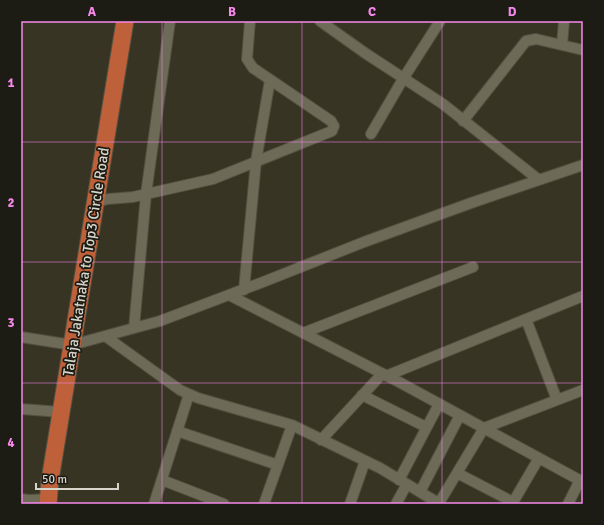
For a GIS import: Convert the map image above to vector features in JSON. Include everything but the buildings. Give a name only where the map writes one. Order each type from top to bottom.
[{"type":"highway","name":"Talaja Jakatnaka to Top3 Circle Road","points":[[48,501],[50,480],[125,21]]},
{"type":"street","points":[[134,328],[146,194],[170,21]]},
{"type":"street","points":[[96,202],[133,197],[213,179],[332,131],[334,126],[331,121],[253,68],[247,58],[250,21]]},
{"type":"street","points":[[320,21],[403,79],[443,104],[538,180]]},
{"type":"street","points":[[371,134],[403,79],[440,21]]},
{"type":"street","points":[[562,45],[564,21]]},
{"type":"street","points":[[463,120],[526,41],[536,39],[583,50]]},
{"type":"street","points":[[244,290],[256,162],[270,80]]},
{"type":"street","points":[[21,337],[72,345],[160,321],[244,290],[364,242],[583,164]]},
{"type":"street","points":[[303,333],[473,267]]},
{"type":"street","points":[[229,295],[439,404],[581,481],[568,504]]},
{"type":"street","points":[[321,440],[362,395],[384,375],[583,296]]},
{"type":"street","points":[[526,319],[557,400]]},
{"type":"street","points":[[105,336],[180,390],[198,398],[292,425],[365,461],[440,504],[484,428],[583,390]]},
{"type":"street","points":[[154,504],[189,394]]},
{"type":"street","points":[[362,395],[426,428]]},
{"type":"street","points":[[396,504],[403,482],[426,428],[439,404]]},
{"type":"street","points":[[21,409],[61,412]]},
{"type":"street","points":[[420,492],[460,416]]},
{"type":"street","points":[[268,503],[278,465],[292,425]]},
{"type":"street","points":[[177,431],[278,465]]},
{"type":"street","points":[[457,473],[512,503],[539,458]]},
{"type":"street","points":[[350,504],[365,461]]},
{"type":"street","points":[[162,480],[224,504]]},
{"type":"street","points":[[21,499],[48,501]]}]
